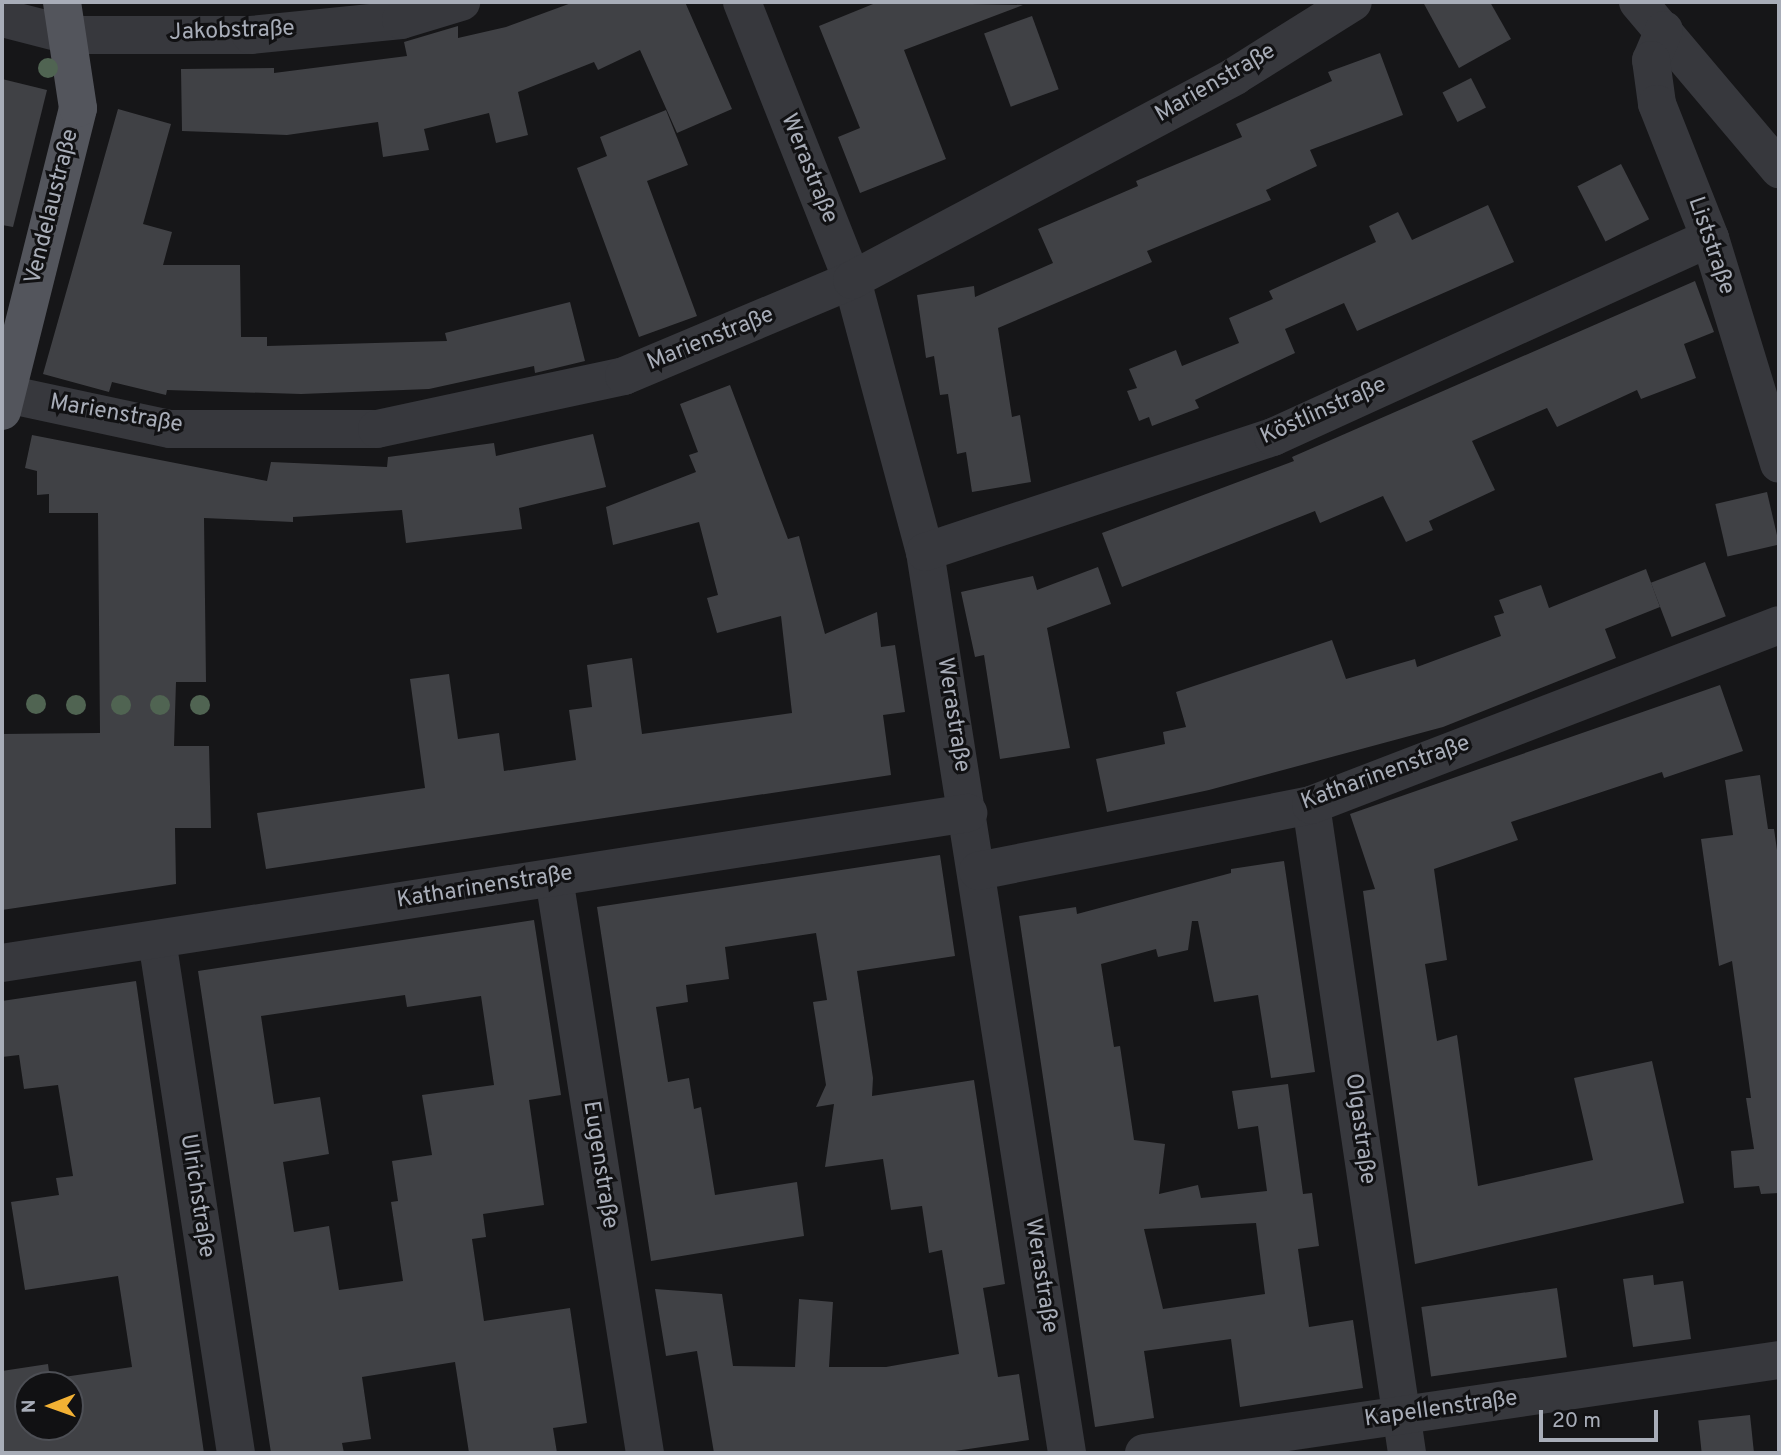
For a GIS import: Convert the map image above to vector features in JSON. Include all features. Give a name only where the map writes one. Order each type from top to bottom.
[{"type":"main road","name":"Vendelaustraße","points":[[3,399],[78,108],[65,18]]},
{"type":"street","name":"Jakobstraße","points":[[2,18],[65,18],[251,36],[401,20],[461,2]]},
{"type":"street","name":"Werastraße","points":[[742,2],[852,280],[925,552],[978,870],[1067,1453]]},
{"type":"street","name":"Marienstraße","points":[[3,399],[170,429],[377,429],[624,376],[852,280],[1235,76],[1353,2]]},
{"type":"street","points":[[1639,2],[1779,169]]},
{"type":"street","name":"Liststraße","points":[[1664,30],[1651,60],[1657,104],[1710,238],[1779,464]]},
{"type":"street","name":"Köstlinstraße","points":[[925,552],[1273,437],[1710,238]]},
{"type":"street","name":"Katharinenstraße","points":[[978,870],[1311,805],[1779,625]]},
{"type":"street","name":"Olgastraße","points":[[1311,805],[1404,1435]]},
{"type":"street","name":"Katharinenstraße","points":[[2,963],[968,813]]},
{"type":"street","name":"Eugenstraße","points":[[554,877],[645,1453]]},
{"type":"street","name":"Ulrichstraße","points":[[157,940],[236,1453]]},
{"type":"street","name":"Kapellenstraße","points":[[1144,1453],[1404,1435],[1779,1360]]},
{"type":"building","points":[[574,2],[685,2],[732,109],[677,133],[640,50],[598,70],[594,62],[518,92],[528,135],[496,143],[489,113],[424,129],[429,150],[383,157],[378,122],[287,135],[182,131],[181,69],[274,68],[274,73],[407,56],[404,42],[458,26],[458,38],[506,27]]},
{"type":"building","points":[[878,2],[1023,5],[904,50],[946,159],[860,193],[838,137],[860,128],[819,26]]},
{"type":"building","points":[[1423,2],[1490,2],[1511,39],[1459,68]]},
{"type":"building","points":[[1032,16],[1059,89],[1011,107],[984,33]]},
{"type":"building","points":[[1380,53],[1403,115],[1310,150],[1317,166],[1266,190],[1271,200],[1147,251],[1152,262],[998,328],[1012,417],[1020,415],[1031,482],[972,492],[966,452],[957,454],[948,394],[940,395],[934,356],[926,358],[917,295],[974,286],[975,297],[1053,263],[1038,229],[1138,186],[1136,181],[1242,137],[1236,124],[1332,81],[1328,72]]},
{"type":"building","points":[[1471,78],[1486,107],[1457,122],[1442,93]]},
{"type":"building","points":[[2,79],[47,90],[13,227],[2,225]]},
{"type":"building","points":[[118,109],[171,124],[143,224],[172,232],[163,265],[240,265],[241,337],[267,337],[267,346],[447,341],[445,333],[570,302],[585,361],[535,373],[534,366],[429,389],[301,394],[167,390],[166,395],[112,382],[109,392],[43,374]]},
{"type":"building","points":[[666,110],[688,165],[647,181],[697,316],[639,337],[577,168],[607,156],[600,137]]},
{"type":"building","points":[[1621,164],[1649,219],[1605,241],[1577,186]]},
{"type":"building","points":[[1488,205],[1514,262],[1357,331],[1344,303],[1285,329],[1295,353],[1195,400],[1199,408],[1152,426],[1149,417],[1139,421],[1127,391],[1137,388],[1129,369],[1176,350],[1182,366],[1239,343],[1229,318],[1273,299],[1269,291],[1376,242],[1369,226],[1398,212],[1412,240]]},
{"type":"building","points":[[1695,281],[1714,332],[1684,344],[1696,378],[1641,399],[1637,390],[1557,427],[1547,408],[1472,441],[1495,490],[1429,521],[1433,530],[1406,542],[1383,496],[1320,523],[1315,511],[1122,587],[1102,533],[1294,461],[1292,457]]},
{"type":"building","points":[[730,385],[788,539],[799,536],[825,634],[877,612],[881,647],[895,645],[905,712],[883,715],[891,775],[266,869],[257,813],[425,788],[410,679],[449,674],[458,739],[499,733],[504,771],[576,760],[569,710],[592,707],[587,665],[632,658],[642,734],[792,713],[781,616],[717,633],[707,598],[718,595],[699,522],[613,545],[606,507],[696,472],[689,455],[698,452],[680,404]]},
{"type":"building","points":[[593,434],[606,487],[519,508],[522,529],[406,543],[402,510],[293,517],[293,522],[204,518],[206,682],[176,682],[174,746],[209,746],[211,828],[175,828],[176,884],[2,910],[2,734],[100,733],[98,513],[49,513],[49,494],[37,495],[37,471],[25,468],[32,435],[267,481],[271,462],[387,467],[388,457],[494,443],[496,456]]},
{"type":"building","points":[[1767,492],[1779,545],[1728,557],[1715,504]]},
{"type":"building","points":[[1705,562],[1726,616],[1672,637],[1651,583]]},
{"type":"building","points":[[1098,567],[1111,604],[1047,628],[1070,748],[1000,759],[984,655],[975,657],[961,592],[1033,576],[1037,590]]},
{"type":"building","points":[[1646,569],[1660,607],[1605,629],[1616,658],[1443,727],[1209,790],[1107,812],[1096,759],[1165,744],[1163,732],[1186,727],[1176,692],[1332,640],[1346,679],[1415,659],[1417,667],[1501,636],[1494,616],[1504,613],[1499,600],[1541,585],[1549,608]]},
{"type":"building","points":[[1720,685],[1743,751],[1664,778],[1662,772],[1511,822],[1518,840],[1434,869],[1447,960],[1425,964],[1437,1041],[1457,1035],[1478,1186],[1593,1160],[1574,1078],[1652,1061],[1684,1203],[1415,1264],[1363,891],[1375,889],[1350,814]]},
{"type":"building","points":[[1760,775],[1768,829],[1774,829],[1779,864],[1779,1193],[1761,1194],[1759,1186],[1734,1188],[1731,1151],[1754,1149],[1746,1098],[1751,1098],[1732,961],[1719,966],[1701,839],[1733,835],[1725,780]]},
{"type":"building","points":[[940,855],[955,956],[857,971],[873,1078],[872,1096],[974,1080],[1005,1284],[983,1288],[998,1377],[1019,1374],[1029,1440],[941,1453],[714,1453],[697,1351],[666,1356],[655,1289],[722,1294],[733,1366],[795,1367],[799,1299],[833,1302],[829,1367],[886,1367],[959,1354],[942,1250],[929,1253],[922,1206],[891,1210],[883,1159],[825,1167],[834,1104],[816,1107],[826,1085],[813,1002],[827,1000],[816,933],[725,947],[729,979],[686,985],[688,1002],[656,1007],[668,1082],[689,1078],[694,1109],[701,1107],[715,1195],[797,1182],[804,1236],[651,1261],[597,907]]},
{"type":"building","points":[[1284,861],[1315,1072],[1271,1078],[1258,995],[1214,1002],[1198,921],[1192,921],[1188,950],[1158,957],[1156,949],[1101,964],[1114,1047],[1120,1046],[1134,1140],[1165,1144],[1159,1194],[1198,1185],[1201,1198],[1267,1191],[1258,1126],[1238,1129],[1232,1091],[1288,1084],[1303,1194],[1312,1193],[1319,1246],[1298,1249],[1309,1327],[1353,1320],[1363,1388],[1240,1407],[1231,1339],[1144,1351],[1154,1418],[1095,1427],[1019,916],[1076,907],[1077,914],[1231,873],[1231,869]],"holes":[[[1256,1223],[1265,1294],[1163,1309],[1144,1229]]]},
{"type":"building","points":[[534,920],[561,1095],[529,1100],[544,1205],[483,1214],[486,1237],[472,1239],[484,1321],[570,1308],[587,1423],[553,1428],[557,1453],[469,1453],[455,1362],[362,1377],[371,1439],[342,1443],[344,1453],[271,1453],[198,971]],"holes":[[[405,995],[407,1007],[481,996],[494,1085],[422,1095],[432,1155],[392,1161],[398,1201],[391,1202],[403,1281],[339,1290],[329,1226],[294,1232],[283,1162],[329,1154],[320,1097],[274,1104],[261,1016]]]},
{"type":"building","points":[[136,981],[204,1453],[2,1453],[2,1371],[48,1364],[49,1371],[14,1371],[14,1441],[84,1441],[84,1374],[132,1367],[118,1276],[25,1290],[11,1202],[59,1195],[56,1178],[73,1176],[58,1085],[24,1089],[19,1055],[2,1057],[2,1001]]},
{"type":"building","points":[[1653,1275],[1654,1285],[1683,1281],[1691,1339],[1633,1347],[1623,1279]]},
{"type":"building","points":[[1557,1288],[1567,1357],[1431,1376],[1421,1307]]},
{"type":"building","points":[[1750,1415],[1754,1453],[1702,1453],[1698,1420]]}]
